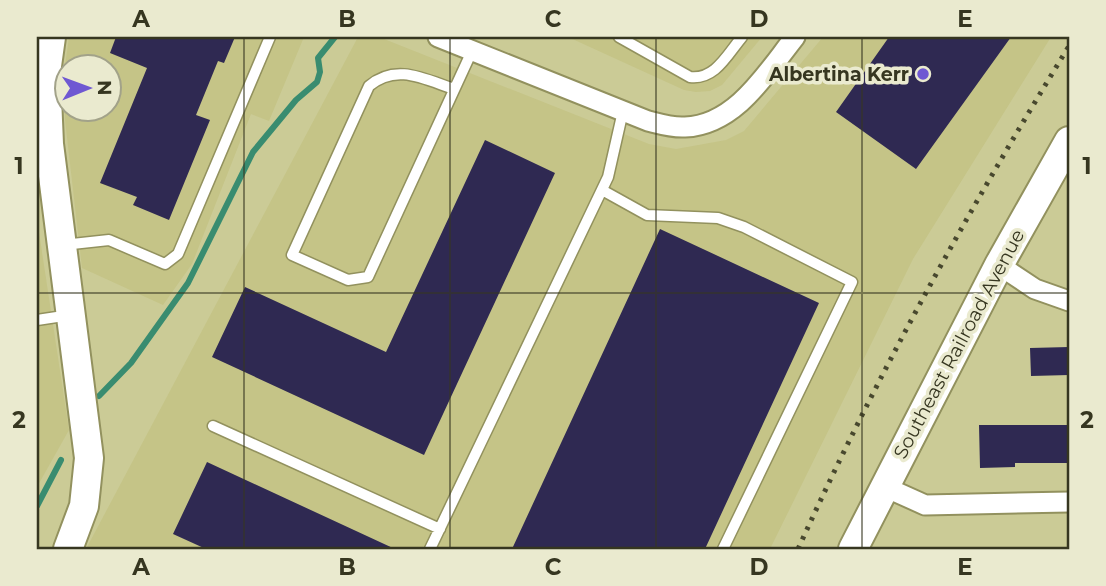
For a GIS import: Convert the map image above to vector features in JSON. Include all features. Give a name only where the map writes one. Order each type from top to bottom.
[{"type":"street","points":[[51,37],[46,97],[48,172],[71,315],[89,458],[84,506],[68,549]]},
{"type":"street","points":[[438,37],[623,111],[670,126],[701,125],[735,107],[795,37]]},
{"type":"street","name":"Southeast Railroad Avenue","points":[[853,549],[999,265],[1069,141]]},
{"type":"street","points":[[999,265],[1035,289],[1069,301]]},
{"type":"street","points":[[884,487],[925,505],[1069,502]]},
{"type":"lane","points":[[61,246],[108,240],[165,264],[178,254],[270,37]]},
{"type":"lane","points":[[620,37],[690,77],[701,78],[712,73],[741,37]]},
{"type":"lane","points":[[454,89],[404,73],[380,76],[369,86],[292,255],[348,280],[368,277],[472,51]]},
{"type":"lane","points":[[430,549],[608,177],[623,111]]},
{"type":"lane","points":[[602,190],[647,215],[718,218],[744,227],[852,282],[723,549]]},
{"type":"lane","points":[[37,320],[71,315]]},
{"type":"lane","points":[[213,426],[440,529]]},
{"type":"shaded area","points":[[69,37],[304,37],[269,121],[251,114],[192,264],[163,305],[82,268],[65,122],[122,122],[122,52],[67,52]]},
{"type":"shaded area","points":[[358,37],[379,37],[649,144],[676,149],[726,140],[744,131],[823,37],[1051,37],[913,259],[770,549],[86,549]]},
{"type":"shaded area","points":[[568,37],[762,37],[722,85],[710,91],[696,92],[684,90]]},
{"type":"shaded area","points":[[37,219],[69,430],[37,487]]},
{"type":"building","points":[[116,37],[235,37],[224,63],[218,61],[196,115],[210,120],[169,220],[133,205],[137,197],[100,183],[147,68],[122,58],[122,52],[110,52]]},
{"type":"building","name":"Albertina Kerr","points":[[889,37],[1011,37],[916,169],[836,112]]},
{"type":"building","points":[[485,140],[555,173],[424,455],[212,357],[245,287],[386,352]]},
{"type":"building","points":[[660,229],[819,303],[705,549],[512,549]]},
{"type":"building","points":[[1069,347],[1069,375],[1031,376],[1030,348]]},
{"type":"building","points":[[979,425],[1067,425],[1069,463],[1015,463],[1015,467],[980,468]]},
{"type":"building","points":[[207,462],[395,549],[206,549],[173,534]]},
{"type":"waterway","points":[[99,396],[131,363],[188,283],[253,152],[296,100],[317,82],[320,72],[318,58],[335,37]]},
{"type":"waterway","points":[[37,506],[61,460]]},
{"type":"railway","points":[[798,549],[892,356],[996,169],[1069,46]]},
{"type":"place","name":"Albertina Kerr","points":[[923,74]]}]
